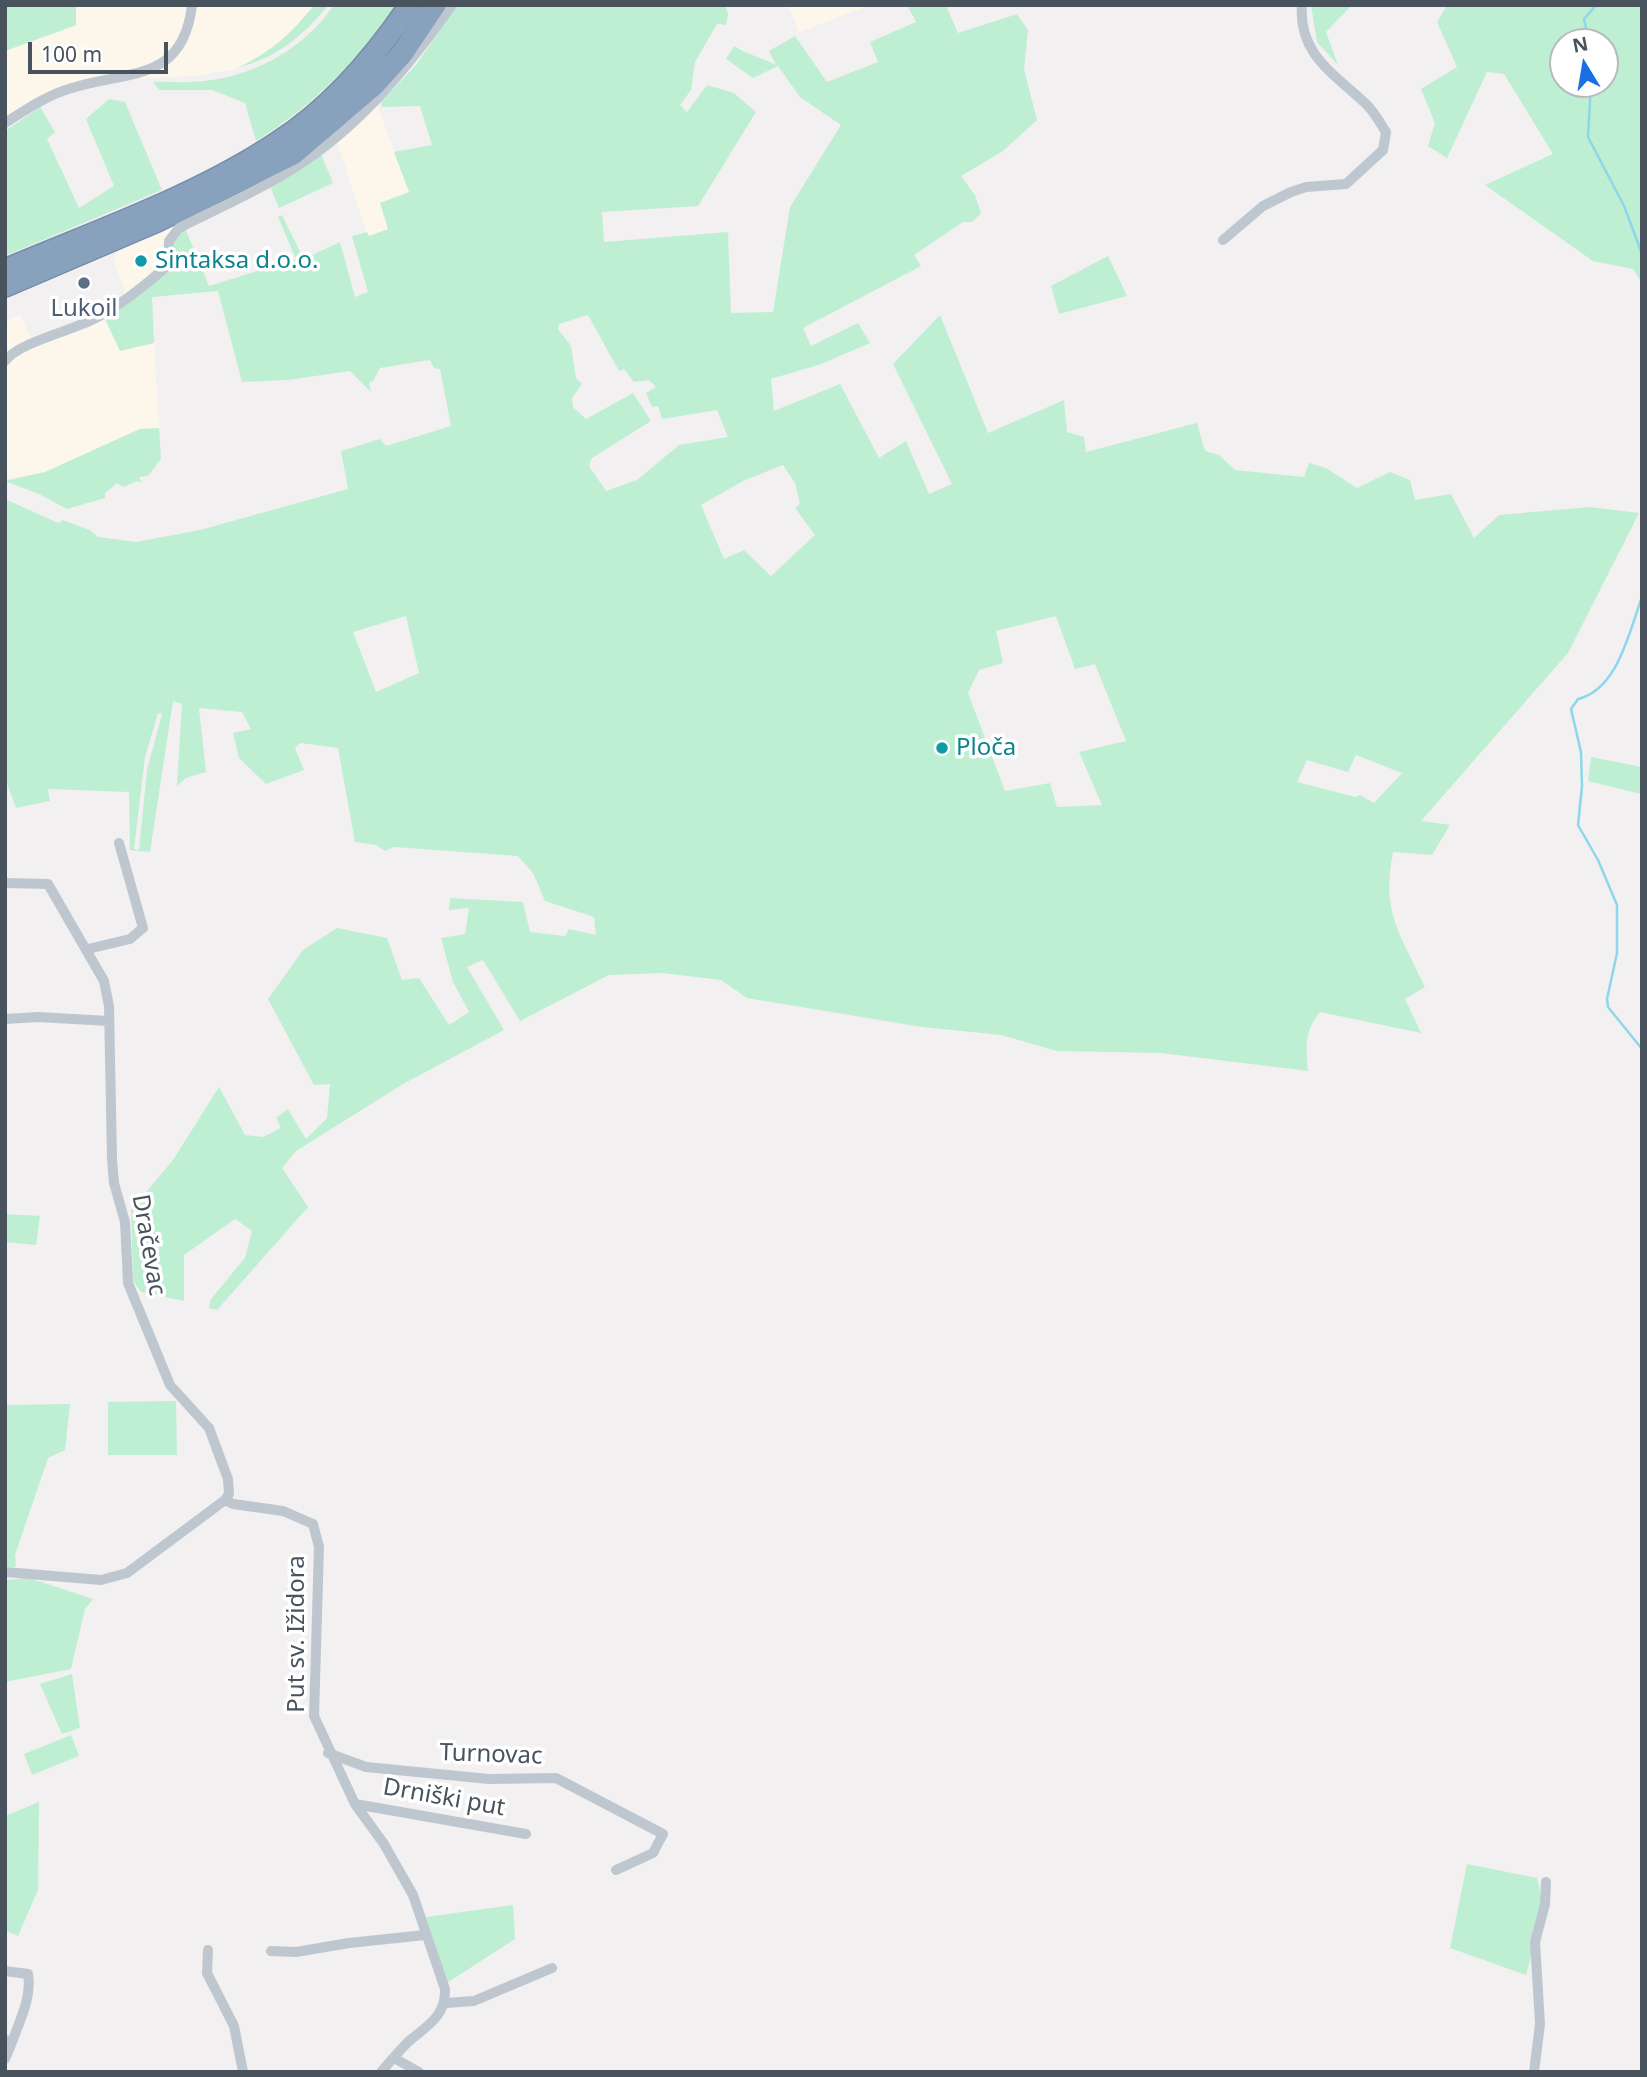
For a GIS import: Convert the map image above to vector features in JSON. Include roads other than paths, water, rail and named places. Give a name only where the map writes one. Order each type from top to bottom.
[{"type":"highway","points":[[11,290],[293,154],[374,85],[402,54],[435,5]]},
{"type":"highway","points":[[5,270],[189,190],[279,142],[315,113],[353,76],[406,11]]},
{"type":"highway","points":[[112,253],[116,248],[148,234],[157,221]]},
{"type":"street","points":[[5,123],[39,100],[71,88],[135,75],[160,66],[178,47],[192,5]]},
{"type":"street","points":[[6,360],[20,350],[99,317],[153,279],[168,265],[169,241],[179,228],[281,177],[332,141],[382,95],[452,5]]},
{"type":"street","points":[[1223,240],[1262,206],[1291,192],[1306,187],[1346,184],[1383,150],[1386,132],[1369,107],[1328,71],[1306,42],[1300,26],[1302,5]]},
{"type":"street","points":[[88,949],[130,939],[143,928],[118,844]]},
{"type":"street","name":"Dračevac","points":[[5,883],[48,884],[88,949],[104,981],[109,1021],[112,1159],[114,1183],[125,1222],[128,1283],[170,1385],[209,1428],[229,1479],[227,1497]]},
{"type":"street","points":[[5,1019],[48,1017],[109,1021]]},
{"type":"street","points":[[5,1572],[102,1580],[127,1573],[227,1497]]},
{"type":"street","name":"Put sv. Ižidora","points":[[227,1497],[233,1504],[283,1511],[313,1524],[319,1547],[314,1716],[328,1753],[355,1804],[384,1844],[413,1895],[445,1989],[446,2003]]},
{"type":"street","name":"Turnovac","points":[[328,1753],[366,1768],[489,1779],[556,1778],[663,1833],[653,1853],[617,1870]]},
{"type":"street","name":"Drniški put","points":[[355,1804],[526,1834]]},
{"type":"street","points":[[1534,2072],[1540,2024],[1535,1942],[1545,1904],[1546,1882]]},
{"type":"street","points":[[271,1951],[296,1952],[425,1935]]},
{"type":"street","points":[[208,1950],[207,1973],[234,2026],[243,2072]]},
{"type":"street","points":[[381,2072],[440,2015],[446,2003],[474,2000],[552,1968]]},
{"type":"street","points":[[5,1971],[28,1974],[30,1983],[27,2003],[9,2041],[5,2059]]},
{"type":"street","points":[[394,2058],[419,2072]]},
{"type":"waterway","points":[[1586,28],[1584,19],[1596,5]]},
{"type":"waterway","points":[[1590,98],[1588,137],[1624,206],[1642,254]]},
{"type":"waterway","points":[[1642,597],[1627,642],[1612,672],[1603,684],[1578,699],[1571,709],[1581,752],[1582,786],[1578,825],[1598,860],[1617,905],[1617,953],[1607,999],[1608,1007],[1642,1049]]},
{"type":"place","name":"Sintaksa d.o.o.","points":[[141,261]]},
{"type":"place","name":"Lukoil","points":[[84,283]]},
{"type":"place","name":"Ploča","points":[[942,748]]}]
